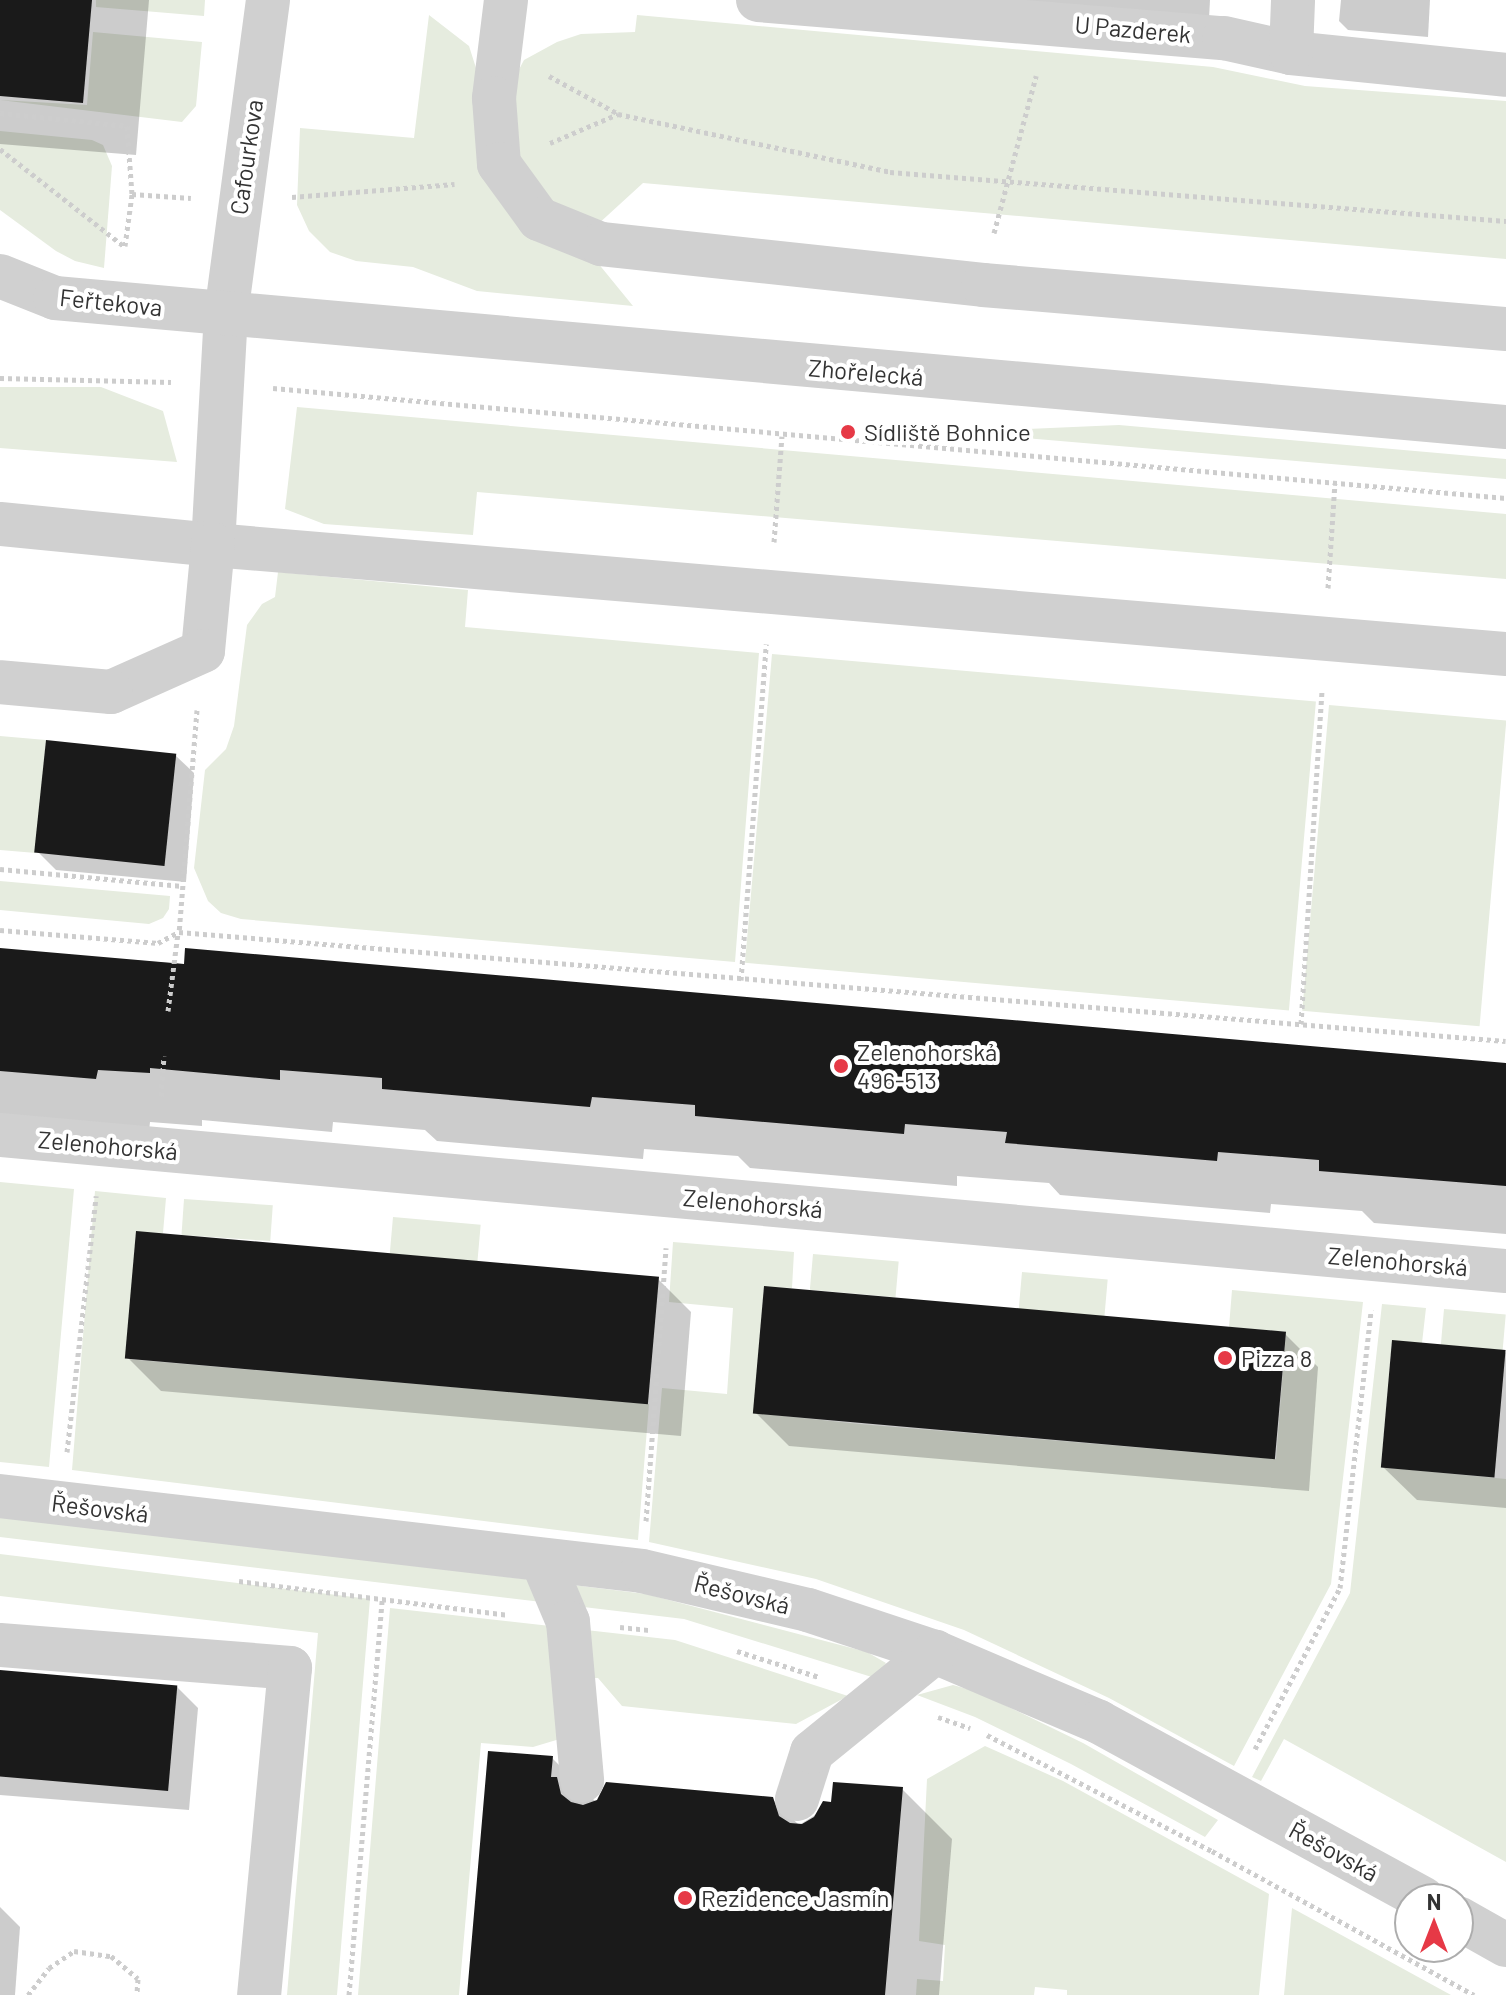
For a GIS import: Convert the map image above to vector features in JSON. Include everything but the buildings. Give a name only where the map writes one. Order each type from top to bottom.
[{"type":"street","name":"Cafourkova","points":[[203,651],[213,545],[226,313],[268,0]]},
{"type":"street","points":[[506,0],[494,98],[499,164],[539,219],[601,244],[983,285],[1506,329]]},
{"type":"street","name":"U Pazderek","points":[[758,0],[1052,21],[1224,38],[1291,53],[1506,75]]},
{"type":"street","points":[[1291,53],[1293,0]]},
{"type":"street","name":"Feřtekova","points":[[0,276],[55,298],[226,313]]},
{"type":"street","points":[[0,295],[55,298]]},
{"type":"street","name":"Zhořelecká","points":[[226,313],[1506,427]]},
{"type":"street","points":[[0,524],[213,545],[1506,654]]},
{"type":"street","points":[[0,682],[111,692],[203,651]]},
{"type":"street","name":"Zelenohorská","points":[[0,1135],[1506,1271]]},
{"type":"street","name":"Řešovská","points":[[0,1496],[642,1571],[808,1610],[935,1652],[1099,1722],[1394,1883]]},
{"type":"street","points":[[542,1560],[568,1622],[582,1780]]},
{"type":"street","points":[[0,1645],[290,1668],[259,1995]]},
{"type":"street","points":[[797,1799],[812,1752],[935,1652]]},
{"type":"street","points":[[1474,1927],[1506,1945]]},
{"type":"path","points":[[983,285],[1005,181],[1052,21]]},
{"type":"path","points":[[499,47],[618,114],[890,172],[1506,221]]},
{"type":"path","points":[[0,113],[127,126],[132,194],[125,247],[0,149]]},
{"type":"path","points":[[132,194],[241,201],[462,183],[499,164],[618,114]]},
{"type":"path","points":[[0,378],[222,384],[1506,498]]},
{"type":"path","points":[[741,980],[782,436]]},
{"type":"path","points":[[1301,1024],[1335,483]]},
{"type":"path","points":[[168,1011],[172,956],[179,932],[203,651]]},
{"type":"path","points":[[0,869],[182,886]]},
{"type":"path","points":[[0,930],[158,943],[179,932],[1506,1041]]},
{"type":"path","points":[[160,1105],[164,1056]]},
{"type":"path","points":[[62,1503],[98,1184]]},
{"type":"path","points":[[642,1571],[666,1242]]},
{"type":"path","points":[[1212,1851],[1241,1800],[1243,1771],[1340,1588],[1376,1259]]},
{"type":"path","points":[[228,1579],[655,1631]]},
{"type":"path","points":[[349,1995],[382,1600]]},
{"type":"path","points":[[729,1648],[979,1731],[1212,1851],[1474,1995]]},
{"type":"path","points":[[28,1995],[49,1968],[74,1951],[111,1956],[138,1979],[137,1995]]},
{"type":"shaded area","points":[[96,0],[205,0],[204,16],[96,7]]},
{"type":"shaded area","points":[[429,15],[469,46],[476,68],[486,154],[593,257],[633,306],[477,291],[413,267],[356,261],[330,252],[309,231],[297,205],[300,128],[414,138]]},
{"type":"shaded area","points":[[637,15],[1213,67],[1305,86],[1506,101],[1506,259],[643,183],[596,226],[551,204],[520,159],[514,79],[524,60],[557,42],[581,34],[635,32]]},
{"type":"shaded area","points":[[93,32],[202,42],[196,106],[182,122],[0,100],[87,105]]},
{"type":"shaded area","points":[[0,131],[92,140],[103,145],[112,166],[104,268],[75,261],[56,251],[0,210]]},
{"type":"shaded area","points":[[0,387],[101,387],[163,411],[177,462],[0,448]]},
{"type":"shaded area","points":[[297,407],[1506,514],[1506,579],[477,492],[473,535],[324,524],[285,509]]},
{"type":"shaded area","points":[[1119,425],[1506,459],[1506,479],[955,432]]},
{"type":"shaded area","points":[[278,572],[468,590],[465,627],[759,653],[735,962],[241,919],[221,913],[208,901],[194,868],[205,770],[226,749],[234,726],[247,625],[262,604],[275,597]]},
{"type":"shaded area","points":[[772,654],[1316,702],[1289,1010],[745,963]]},
{"type":"shaded area","points":[[1329,705],[1506,720],[1480,1026],[1302,1011]]},
{"type":"shaded area","points":[[0,736],[46,740],[36,853],[0,850]]},
{"type":"shaded area","points":[[0,881],[170,896],[169,909],[163,918],[149,924],[0,910]]},
{"type":"shaded area","points":[[0,1182],[74,1189],[49,1467],[0,1462]]},
{"type":"shaded area","points":[[95,1191],[166,1198],[163,1233],[136,1232],[126,1359],[649,1404],[638,1540],[72,1470]]},
{"type":"shaded area","points":[[184,1199],[273,1205],[270,1241],[181,1235]]},
{"type":"shaded area","points":[[393,1217],[481,1225],[477,1262],[390,1254]]},
{"type":"shaded area","points":[[673,1242],[794,1252],[792,1288],[764,1287],[754,1413],[859,1424],[1276,1459],[1286,1332],[1229,1327],[1232,1290],[1363,1302],[1331,1584],[1234,1766],[1109,1698],[964,1630],[816,1579],[649,1542],[662,1388],[727,1394],[733,1308],[669,1302]]},
{"type":"shaded area","points":[[813,1254],[899,1261],[896,1297],[810,1290]]},
{"type":"shaded area","points":[[1022,1272],[1108,1279],[1104,1316],[1019,1309]]},
{"type":"shaded area","points":[[1382,1304],[1426,1308],[1422,1343],[1392,1341],[1381,1467],[1506,1479],[1506,1862],[1284,1739],[1261,1781],[1252,1777],[1350,1593]]},
{"type":"shaded area","points":[[1444,1309],[1506,1314],[1503,1350],[1441,1345]]},
{"type":"shaded area","points":[[0,1515],[646,1594],[867,1652],[886,1663],[875,1678],[684,1619],[0,1537]]},
{"type":"shaded area","points":[[0,1554],[370,1599],[337,1995],[287,1995],[318,1633],[0,1596]]},
{"type":"shaded area","points":[[390,1608],[675,1640],[848,1696],[796,1724],[622,1706],[598,1678],[562,1679],[563,1738],[533,1747],[481,1743],[459,1995],[358,1995]]},
{"type":"shaded area","points":[[953,1685],[978,1692],[1083,1743],[1218,1820],[1205,1837],[1071,1764],[975,1717],[917,1695]]},
{"type":"shaded area","points":[[985,1746],[1063,1781],[1269,1894],[1259,1995],[1067,1995],[1067,1990],[1035,1987],[1034,1995],[916,1995],[917,1979],[943,1981],[945,1945],[919,1941],[927,1779]]},
{"type":"shaded area","points":[[1292,1908],[1451,1995],[1284,1995]]},
{"type":"place","name":"Sídliště Bohnice","points":[[848,432]]},
{"type":"place","name":"Zelenohorská 496-513","points":[[841,1066]]},
{"type":"place","name":"Pizza 8","points":[[1225,1358]]},
{"type":"place","name":"Rezidence Jasmín","points":[[685,1898]]}]
